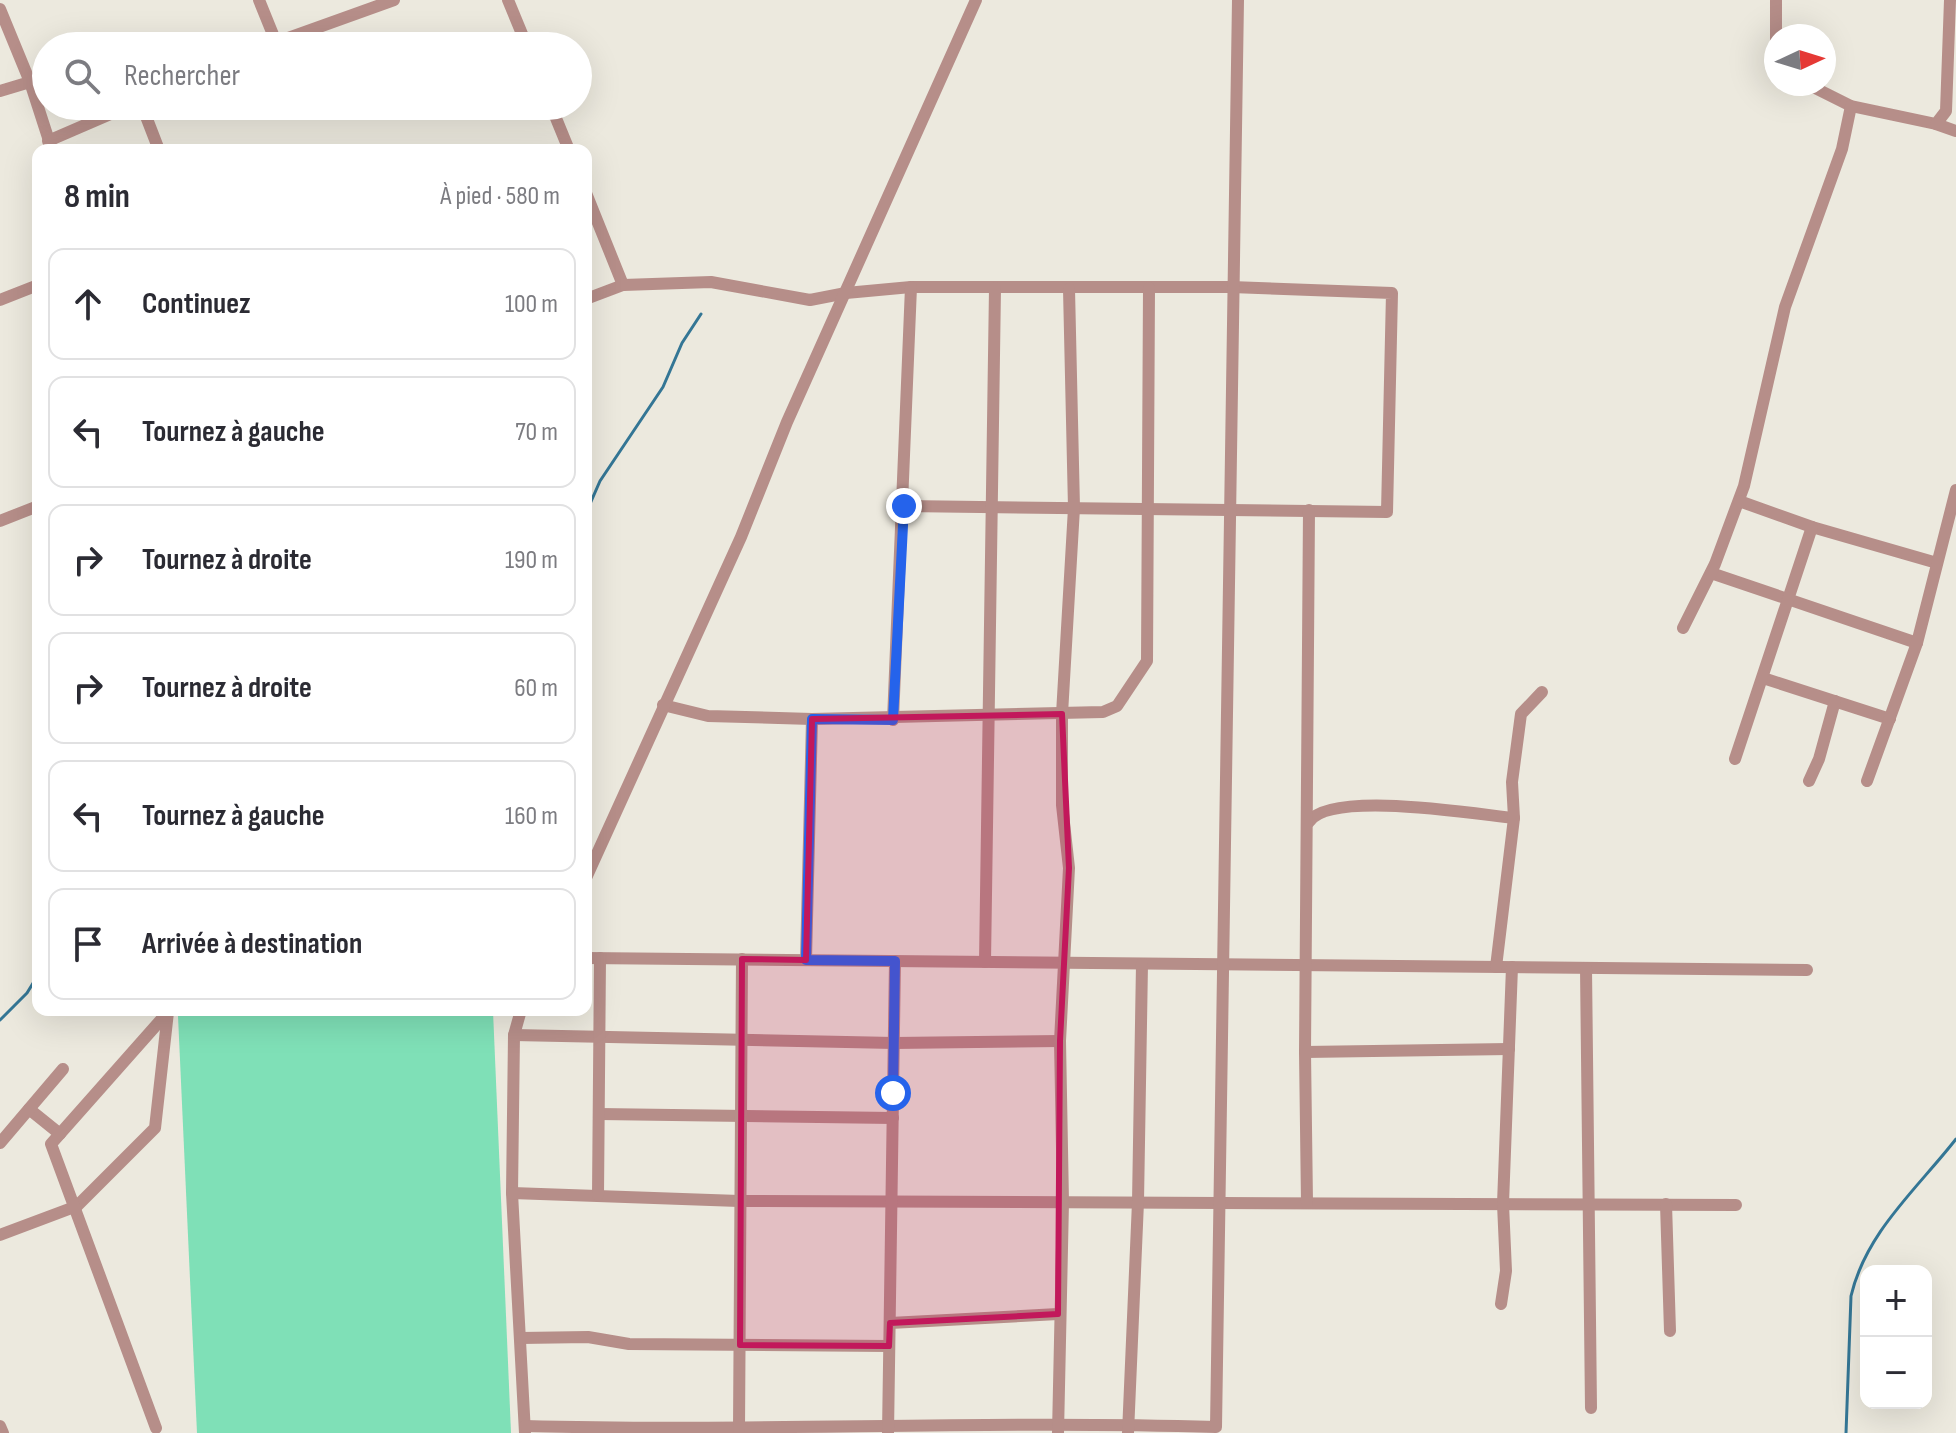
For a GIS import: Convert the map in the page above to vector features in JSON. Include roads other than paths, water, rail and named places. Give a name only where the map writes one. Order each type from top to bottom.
[{"type":"street","points":[[259,0],[268,32]]},
{"type":"street","points":[[305,32],[394,0]]},
{"type":"street","points":[[508,0],[521,32]]},
{"type":"street","points":[[592,865],[741,537],[976,0]]},
{"type":"street","points":[[519,1016],[514,1035],[512,1193],[525,1430],[693,1432],[739,1429],[1216,1427],[1231,287],[1238,0]]},
{"type":"street","points":[[1776,0],[1776,24]]},
{"type":"street","points":[[1936,124],[1946,111],[1950,0]]},
{"type":"street","points":[[0,9],[32,88]]},
{"type":"street","points":[[0,91],[30,82]]},
{"type":"street","points":[[1831,96],[1851,106],[1956,131]]},
{"type":"street","points":[[1683,628],[1711,573],[1739,501],[1785,307],[1842,149],[1851,106]]},
{"type":"street","points":[[42,120],[49,144]]},
{"type":"street","points":[[54,144],[101,120]]},
{"type":"street","points":[[147,120],[157,144]]},
{"type":"street","points":[[557,120],[567,144]]},
{"type":"street","points":[[592,208],[623,285]]},
{"type":"street","points":[[592,297],[623,285],[711,282],[810,300],[911,287],[1231,287],[1392,293],[1387,512],[904,506]]},
{"type":"street","points":[[0,300],[32,287]]},
{"type":"street","points":[[893,720],[911,287]]},
{"type":"street","points":[[985,962],[995,288]]},
{"type":"street","points":[[663,705],[708,716],[893,720],[1103,712],[1117,706],[1147,661],[1149,288]]},
{"type":"street","points":[[1058,1429],[1058,1314],[1063,1202],[1060,1041],[1069,868],[1062,805],[1062,714],[1074,508],[1069,289]]},
{"type":"street","points":[[1867,781],[1917,643],[1956,490]]},
{"type":"street","points":[[1739,501],[1812,527],[1937,563]]},
{"type":"street","points":[[0,521],[32,508]]},
{"type":"street","points":[[1307,1203],[1305,965],[1309,822],[1306,724],[1309,510]]},
{"type":"street","points":[[1735,759],[1812,527]]},
{"type":"street","points":[[1711,573],[1917,643]]},
{"type":"street","points":[[1763,678],[1890,719]]},
{"type":"street","points":[[1496,967],[1514,818],[1512,782],[1521,714],[1542,692]]},
{"type":"street","points":[[1809,781],[1819,759],[1835,701]]},
{"type":"street","points":[[806,960],[812,719]]},
{"type":"street","points":[[1309,822],[1318,812],[1341,806],[1405,807],[1514,818]]},
{"type":"street","points":[[592,958],[1807,970]]},
{"type":"street","points":[[598,1195],[600,958]]},
{"type":"street","points":[[739,1429],[742,959]]},
{"type":"street","points":[[888,1430],[895,961]]},
{"type":"street","points":[[1128,1429],[1138,1202],[1142,964]]},
{"type":"street","points":[[1501,1304],[1506,1271],[1503,1204],[1512,967]]},
{"type":"street","points":[[1586,968],[1591,1408]]},
{"type":"street","points":[[156,1428],[77,1206],[51,1144],[164,1016]]},
{"type":"street","points":[[0,1235],[77,1206],[155,1128],[168,1016]]},
{"type":"street","points":[[514,1035],[894,1043],[1060,1041]]},
{"type":"street","points":[[1305,1052],[1509,1049]]},
{"type":"street","points":[[0,1143],[63,1069]]},
{"type":"street","points":[[29,1109],[60,1134]]},
{"type":"street","points":[[599,1114],[893,1118]]},
{"type":"street","points":[[512,1193],[739,1201],[1736,1205]]},
{"type":"street","points":[[1666,1204],[1670,1331]]},
{"type":"street","points":[[890,1323],[1058,1314]]},
{"type":"street","points":[[521,1338],[588,1337],[629,1344],[889,1346]]},
{"type":"street","points":[[0,1426],[3,1433]]},
{"type":"waterway","points":[[592,499],[600,481],[663,387],[682,343],[701,314]]},
{"type":"waterway","points":[[0,1020],[32,985]]},
{"type":"waterway","points":[[1846,1433],[1851,1296],[1858,1273],[1894,1212],[1956,1139]]}]
